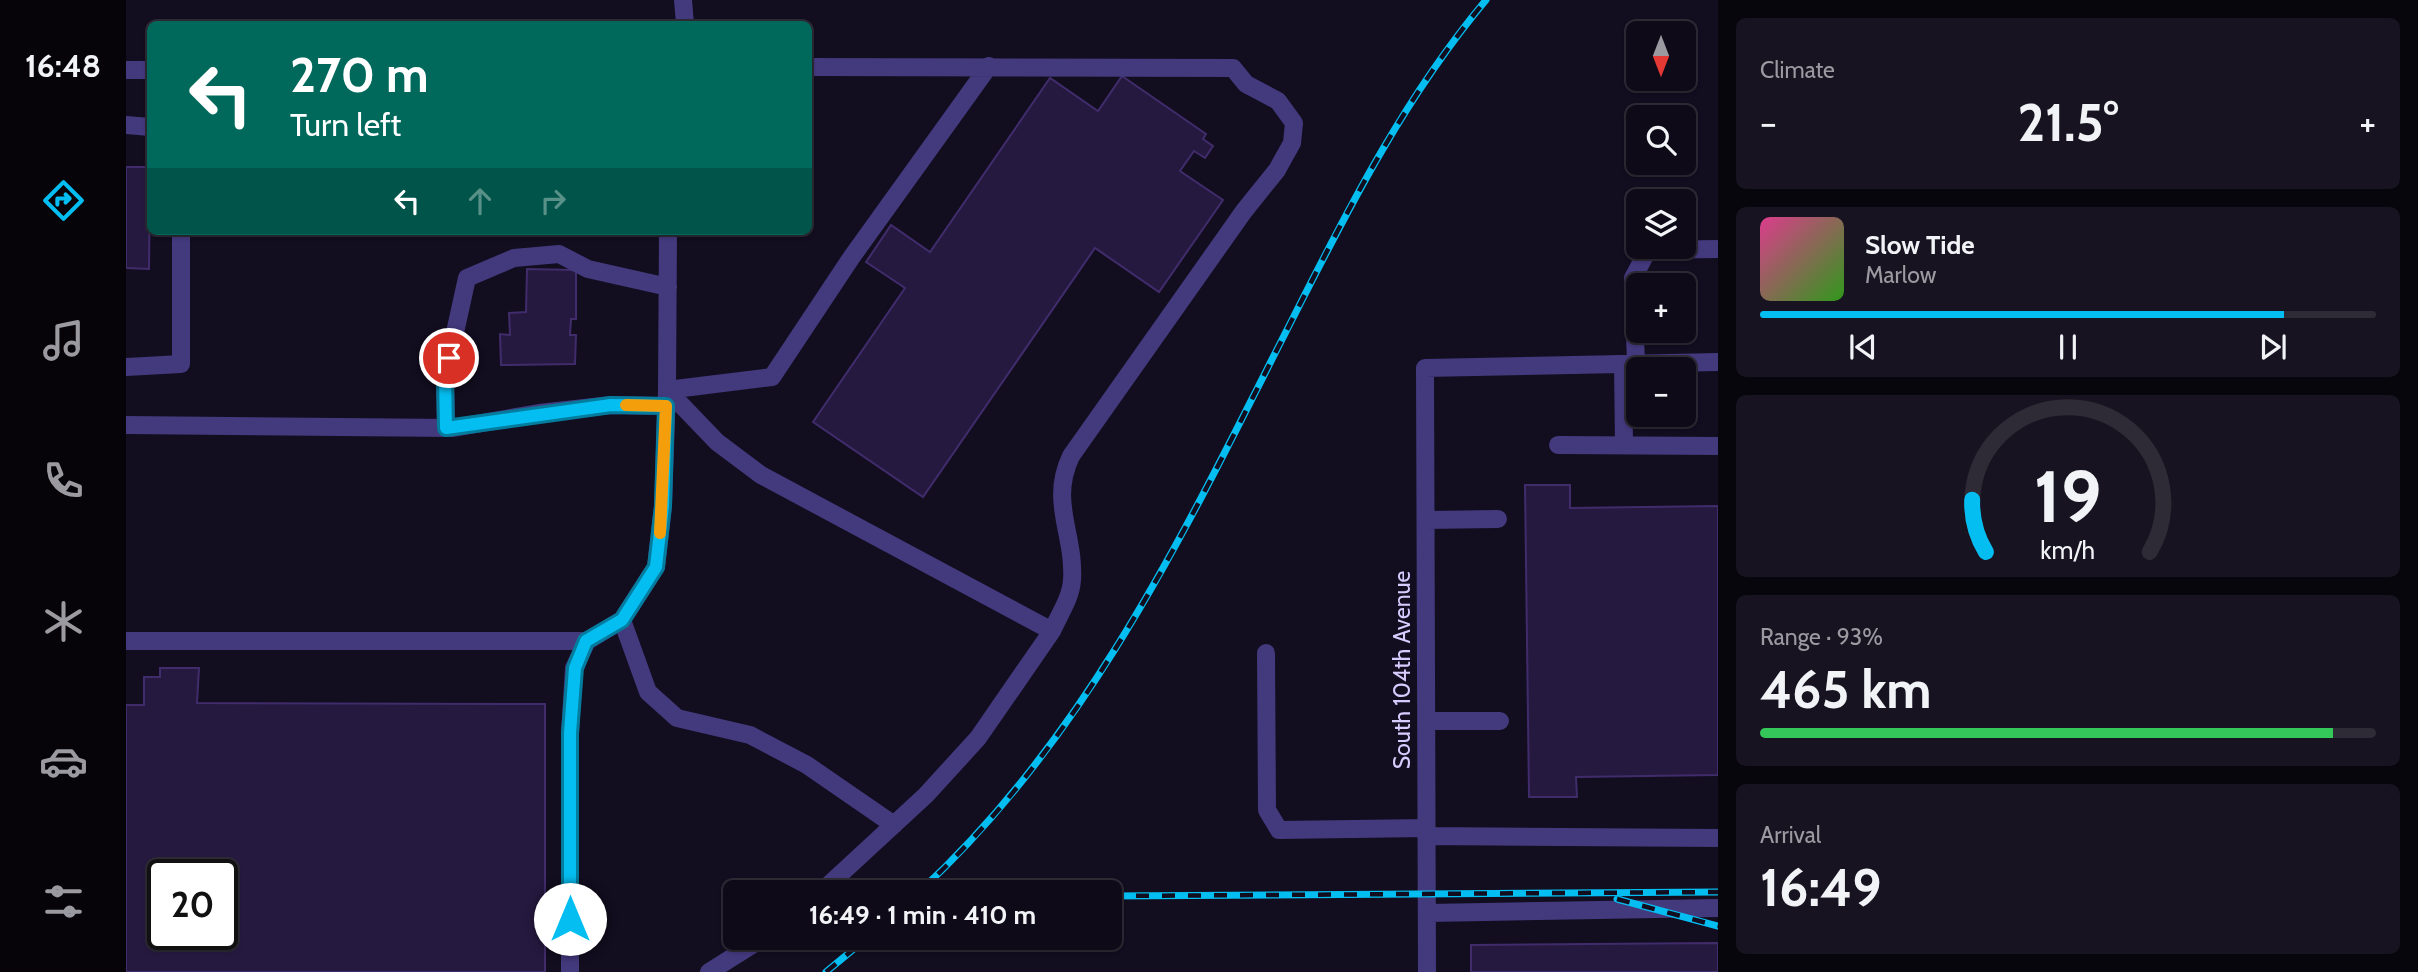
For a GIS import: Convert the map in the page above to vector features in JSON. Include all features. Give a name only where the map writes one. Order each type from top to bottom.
[{"type":"street","points":[[683,0],[685,21]]},
{"type":"street","points":[[126,425],[446,428],[667,398],[772,377],[851,258],[989,66]]},
{"type":"street","points":[[812,67],[1233,68],[1246,85],[1278,101],[1294,123],[1293,143],[1277,170],[1230,231],[1065,469],[1061,507],[1072,580],[1069,594],[1052,631],[978,738],[926,795],[834,880]]},
{"type":"street","points":[[126,70],[147,70]]},
{"type":"street","points":[[126,125],[147,127]]},
{"type":"street","points":[[126,367],[181,364],[181,235]]},
{"type":"street","points":[[126,641],[586,641],[622,620],[656,567],[663,506],[667,398],[668,235]]},
{"type":"street","points":[[1630,357],[1633,278],[1648,250],[1718,249]]},
{"type":"street","points":[[446,428],[445,378],[467,278],[514,258],[559,254],[588,269],[668,287]]},
{"type":"street","points":[[1696,362],[1718,362]]},
{"type":"street","name":"South 104th Avenue","points":[[1427,972],[1425,368],[1626,364]]},
{"type":"street","points":[[667,398],[717,442],[761,475],[1052,631]]},
{"type":"street","points":[[1624,445],[1626,418]]},
{"type":"street","points":[[1558,445],[1718,446]]},
{"type":"street","points":[[1426,520],[1498,519]]},
{"type":"street","points":[[622,620],[648,692],[677,718],[750,735],[807,765],[894,825]]},
{"type":"street","points":[[570,972],[570,733],[575,668],[586,641]]},
{"type":"street","points":[[1266,653],[1267,810],[1279,830],[1718,838]]},
{"type":"street","points":[[1427,721],[1500,721]]},
{"type":"street","points":[[1428,913],[1718,908]]},
{"type":"street","points":[[709,972],[744,950]]},
{"type":"building","points":[[1122,76],[1206,134],[1203,139],[1213,146],[1205,158],[1194,151],[1180,171],[1223,200],[1159,292],[1095,248],[923,497],[813,422],[905,288],[866,262],[891,225],[930,252],[1050,78],[1098,111]]},
{"type":"building","points":[[126,167],[147,167],[149,269],[126,268]]},
{"type":"building","points":[[527,269],[576,270],[576,319],[571,319],[570,335],[576,335],[575,364],[501,365],[500,334],[510,335],[509,313],[526,312]]},
{"type":"building","points":[[1525,485],[1570,485],[1570,508],[1718,506],[1718,775],[1576,777],[1577,797],[1529,797]]},
{"type":"building","points":[[160,668],[199,668],[197,703],[545,704],[545,972],[126,972],[126,705],[144,705],[144,677],[160,677]]},
{"type":"building","points":[[1718,943],[1718,972],[1471,972],[1471,945]]},
{"type":"railway","points":[[931,880],[981,830],[1036,764],[1086,694],[1176,545],[1381,151],[1431,73],[1486,0]]},
{"type":"railway","points":[[1122,896],[1718,892]]},
{"type":"railway","points":[[1617,899],[1718,926]]},
{"type":"railway","points":[[826,972],[853,950]]},
{"type":"slow traffic","points":[[626,405],[666,406],[660,533]]},
{"type":"route","points":[[449,358],[445,378],[446,428],[611,405],[666,406],[663,506],[656,567],[622,620],[586,641],[575,668],[570,733],[570,919]]}]
